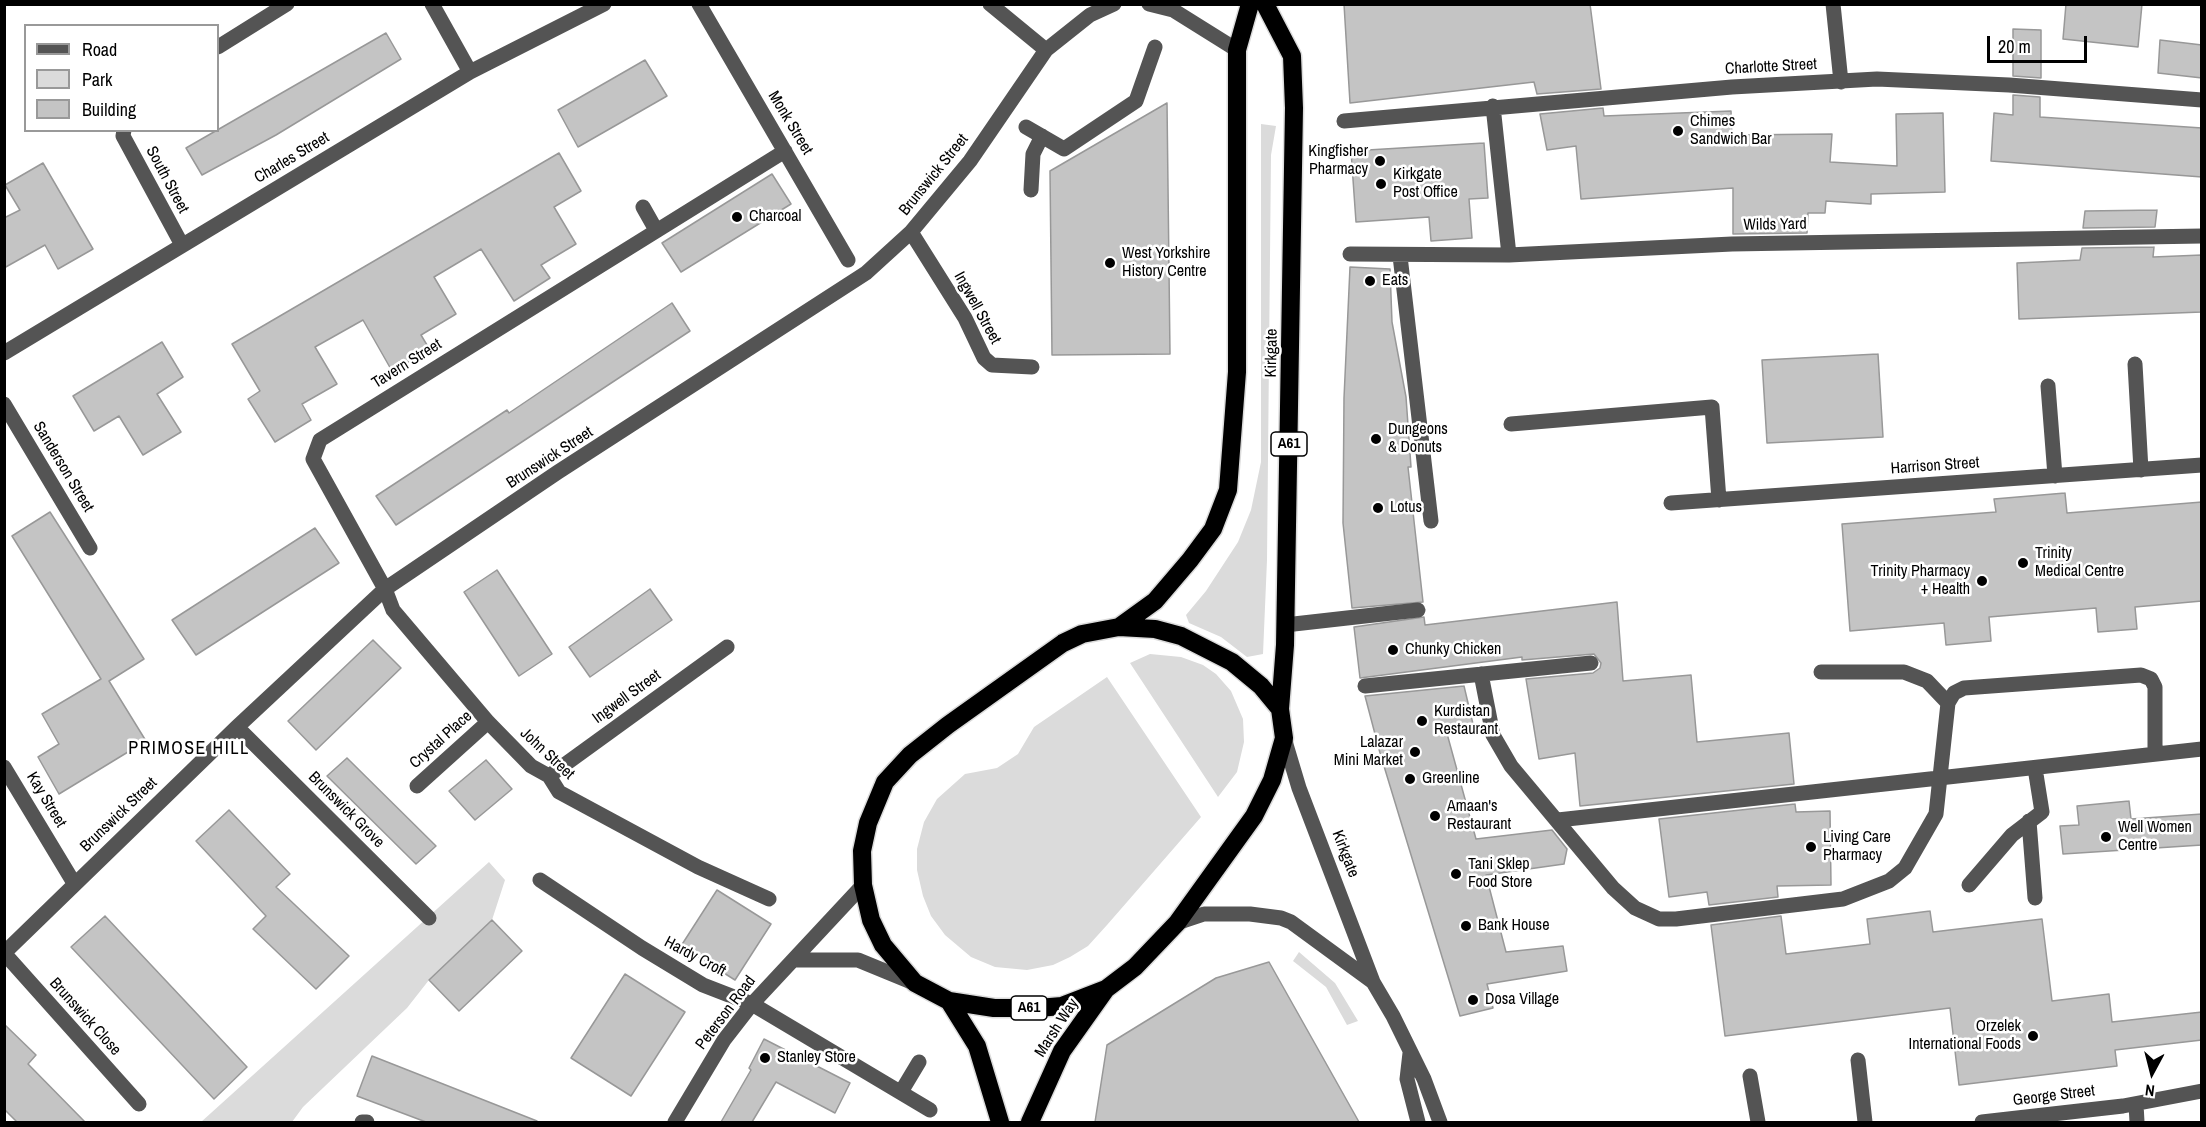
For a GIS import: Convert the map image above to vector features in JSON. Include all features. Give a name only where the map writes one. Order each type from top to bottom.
[{"type":"highway","name":"A61","points":[[1119,627],[1155,601],[1190,560],[1213,529],[1228,490],[1237,372],[1237,50],[1250,4]]},
{"type":"highway","name":"Kirkgate","points":[[1265,4],[1292,56],[1294,108],[1285,625],[1280,709]]},
{"type":"highway","name":"A61","points":[[1119,627],[1155,629],[1211,648],[1261,686],[1280,709],[1284,738],[1272,780],[1254,816],[1177,923],[1135,967],[1106,989],[1062,1006],[1038,1008],[994,1008],[949,1001],[915,983],[883,945],[871,920],[863,885],[862,851],[868,823],[885,782],[910,755],[1063,643],[1082,634],[1119,627]]},
{"type":"highway","name":"Marsh Way","points":[[1030,1122],[1062,1051],[1106,989]]},
{"type":"highway","name":"A61","points":[[949,1001],[978,1046],[1000,1122]]},
{"type":"street","points":[[219,46],[287,4]]},
{"type":"street","points":[[432,4],[470,72]]},
{"type":"street","name":"Charles Street","points":[[4,353],[470,72],[604,4]]},
{"type":"street","name":"Monk Street","points":[[699,4],[848,260]]},
{"type":"street","points":[[990,4],[1046,50]]},
{"type":"street","name":"Brunswick Street","points":[[4,953],[237,727],[385,589],[558,472],[859,280],[911,232],[970,161],[1046,50],[1090,10],[1114,4]]},
{"type":"street","points":[[1149,4],[1173,10],[1237,50]]},
{"type":"street","points":[[1833,4],[1841,82]]},
{"type":"street","points":[[1026,127],[1064,149],[1136,101],[1155,47]]},
{"type":"street","name":"Charlotte Street","points":[[1344,121],[1493,106],[1732,87],[1877,80],[2009,85],[2202,100]]},
{"type":"street","points":[[1493,106],[1509,255]]},
{"type":"street","name":"South Street","points":[[124,132],[123,136],[182,245]]},
{"type":"street","points":[[1031,190],[1033,154],[1042,136]]},
{"type":"street","name":"Tavern Street","points":[[385,589],[313,459],[320,440],[785,150]]},
{"type":"street","points":[[643,207],[656,230]]},
{"type":"street","name":"Ingwell Street","points":[[911,232],[965,318],[984,358],[992,365],[1032,367]]},
{"type":"street","name":"Wilds Yard","points":[[1350,254],[1509,255],[1732,244],[2202,236]]},
{"type":"street","points":[[1400,256],[1431,521]]},
{"type":"street","points":[[2135,364],[2141,470]]},
{"type":"street","points":[[2048,386],[2055,476]]},
{"type":"street","name":"Sanderson Street","points":[[4,404],[90,548]]},
{"type":"street","points":[[1511,424],[1712,407],[1719,500]]},
{"type":"street","name":"Harrison Street","points":[[1671,503],[2202,465]]},
{"type":"street","name":"John Street","points":[[385,589],[393,610],[488,722],[531,766],[549,776],[559,792],[698,867],[769,899]]},
{"type":"street","points":[[1285,625],[1418,610]]},
{"type":"street","name":"Ingwell Street","points":[[549,776],[727,647]]},
{"type":"street","points":[[1365,686],[1591,663]]},
{"type":"street","points":[[1821,672],[1904,672],[1927,681],[1948,703]]},
{"type":"street","points":[[1481,674],[1493,735],[1511,766],[1613,888],[1635,908],[1659,919],[1676,919],[1843,899],[1889,881],[1905,868],[1936,814],[1948,703],[1954,693],[1964,688],[2141,675],[2151,679],[2155,687],[2155,754]]},
{"type":"street","name":"Crystal Place","points":[[417,786],[488,722]]},
{"type":"street","name":"Brunswick Grove","points":[[237,727],[429,918]]},
{"type":"street","name":"Kirkgate","points":[[1284,738],[1299,788],[1373,982],[1394,1016],[1424,1079],[1440,1122]]},
{"type":"street","points":[[1558,820],[2202,749]]},
{"type":"street","name":"Kay Street","points":[[4,767],[74,883]]},
{"type":"street","points":[[1969,885],[2012,835],[2042,812],[2035,768]]},
{"type":"street","points":[[2029,821],[2035,898]]},
{"type":"street","name":"Hardy Croft","points":[[540,880],[642,948],[704,985],[752,1004],[930,1110]]},
{"type":"street","name":"Peterson Road","points":[[675,1122],[724,1040],[752,1004],[863,885]]},
{"type":"street","name":"Kirkgate","points":[[1177,923],[1204,914],[1250,914],[1281,918],[1291,922],[1373,982]]},
{"type":"street","name":"Brunswick Close","points":[[4,953],[139,1104]]},
{"type":"street","points":[[793,960],[858,960],[915,983]]},
{"type":"street","name":"Kirkgate","points":[[1410,1053],[1407,1079],[1418,1122]]},
{"type":"street","points":[[1858,1060],[1865,1122]]},
{"type":"street","points":[[901,1092],[919,1062]]},
{"type":"street","points":[[1750,1076],[1758,1122]]},
{"type":"street","name":"George Street","points":[[1982,1122],[2136,1104],[2202,1091]]},
{"type":"street","points":[[2136,1104],[2137,1122]]},
{"type":"green space","points":[[1261,124],[1276,126],[1271,155],[1267,560],[1263,654],[1247,657],[1221,637],[1189,623],[1186,615],[1206,591],[1238,542],[1251,510],[1261,462]]},
{"type":"green space","points":[[1150,654],[1181,657],[1203,665],[1216,674],[1231,691],[1243,719],[1244,742],[1237,772],[1218,797],[1130,663]]},
{"type":"green space","points":[[1107,677],[1201,817],[1088,946],[1070,957],[1053,965],[1027,970],[995,967],[971,957],[945,935],[931,916],[923,896],[917,870],[917,849],[924,822],[937,799],[965,774],[997,768],[1018,754],[1034,727]]},
{"type":"green space","points":[[489,862],[505,880],[492,920],[429,980],[407,1008],[303,1107],[292,1122],[201,1122]]},
{"type":"green space","points":[[1299,952],[1335,983],[1358,1021],[1347,1025],[1326,987],[1293,961]]},
{"type":"building","points":[[1344,4],[1590,4],[1601,89],[1537,94],[1534,82],[1350,103]]},
{"type":"building","points":[[2066,4],[2142,4],[2138,47],[2063,39]]},
{"type":"building","points":[[2013,29],[2041,30],[2041,78],[2013,76]]},
{"type":"building","points":[[386,33],[401,59],[276,135],[202,175],[186,148],[214,132],[219,132],[219,129]]},
{"type":"building","points":[[2160,40],[2202,45],[2202,78],[2158,73]]},
{"type":"building","points":[[645,60],[667,96],[578,147],[558,110]]},
{"type":"building","points":[[2013,95],[2040,97],[2040,117],[2202,128],[2202,177],[1991,161],[1994,113],[2013,115]]},
{"type":"building","name":"West Yorkshire History Centre","points":[[1167,103],[1170,354],[1052,355],[1050,171]]},
{"type":"building","points":[[1603,108],[1604,116],[1731,111],[1732,135],[1832,134],[1830,162],[1897,166],[1896,114],[1943,113],[1945,192],[1871,194],[1871,204],[1826,201],[1825,213],[1808,213],[1807,233],[1733,234],[1733,188],[1581,199],[1576,146],[1547,150],[1540,114]]},
{"type":"building","points":[[1484,143],[1488,198],[1469,199],[1472,238],[1431,241],[1429,217],[1356,222],[1351,151]]},
{"type":"building","points":[[559,153],[581,191],[554,207],[576,244],[541,265],[550,278],[514,301],[481,249],[434,277],[456,314],[421,335],[430,350],[392,371],[363,320],[315,347],[337,384],[302,404],[311,420],[275,442],[248,399],[260,391],[232,344]]},
{"type":"building","points":[[43,163],[93,249],[58,269],[45,245],[4,268],[4,218],[20,210],[5,185]]},
{"type":"building","points":[[772,174],[791,204],[681,272],[662,243]]},
{"type":"building","points":[[2157,210],[2155,227],[2083,228],[2085,211]]},
{"type":"building","points":[[2154,247],[2153,257],[2202,255],[2202,312],[2019,319],[2017,263],[2080,260],[2082,248]]},
{"type":"building","points":[[1350,267],[1390,269],[1392,322],[1406,397],[1411,467],[1408,467],[1423,602],[1352,608],[1343,523],[1344,398]]},
{"type":"building","points":[[672,303],[690,331],[396,525],[376,496],[507,410],[509,413]]},
{"type":"building","points":[[162,342],[183,377],[157,394],[181,432],[143,455],[119,416],[94,431],[73,396]]},
{"type":"building","points":[[1878,354],[1883,437],[1767,443],[1762,360]]},
{"type":"building","name":"Trinity Medical Centre","points":[[2065,493],[2067,513],[2202,502],[2202,601],[2135,607],[2137,629],[2098,632],[2096,608],[1989,617],[1991,641],[1946,645],[1944,623],[1850,631],[1842,524],[1996,512],[1994,499]]},
{"type":"building","points":[[50,512],[144,659],[109,681],[146,741],[59,794],[38,757],[59,744],[42,714],[101,679],[12,536]]},
{"type":"building","points":[[315,528],[339,563],[196,655],[172,620]]},
{"type":"building","points":[[497,570],[552,654],[519,676],[464,592]]},
{"type":"building","points":[[650,589],[672,620],[590,677],[569,647]]},
{"type":"building","points":[[1617,602],[1623,681],[1691,675],[1697,742],[1789,733],[1794,784],[1580,806],[1575,753],[1539,759],[1526,679],[1593,673],[1600,668],[1601,663],[1594,654],[1522,660],[1522,657],[1360,678],[1354,627],[1424,617],[1425,625]]},
{"type":"building","points":[[373,640],[401,668],[316,750],[288,721]]},
{"type":"building","points":[[1464,686],[1473,724],[1446,730],[1476,839],[1552,830],[1567,849],[1564,864],[1486,875],[1506,952],[1563,946],[1567,971],[1487,984],[1493,1008],[1460,1016],[1380,753],[1365,696]]},
{"type":"building","points":[[347,758],[436,846],[416,864],[327,776]]},
{"type":"building","points":[[486,760],[512,789],[475,820],[449,791]]},
{"type":"building","name":"Well Women Centre","points":[[2129,801],[2131,819],[2202,814],[2202,845],[2063,854],[2060,826],[2079,825],[2077,806]]},
{"type":"building","points":[[1795,804],[1796,812],[1830,811],[1831,885],[1777,886],[1778,897],[1709,905],[1707,892],[1669,897],[1659,819]]},
{"type":"building","points":[[229,810],[290,874],[276,887],[349,956],[316,989],[253,929],[266,916],[196,841]]},
{"type":"building","points":[[717,890],[771,924],[735,980],[681,946]]},
{"type":"building","points":[[1930,911],[1933,932],[2042,919],[2052,1001],[2109,994],[2112,1022],[2202,1012],[2202,1040],[2115,1050],[2117,1066],[1959,1085],[1950,1008],[1725,1036],[1711,925],[1781,916],[1786,954],[1870,944],[1867,919]]},
{"type":"building","points":[[105,916],[247,1067],[214,1099],[71,947]]},
{"type":"building","points":[[492,920],[522,951],[459,1011],[429,980]]},
{"type":"building","points":[[1269,962],[1359,1122],[1095,1122],[1107,1045],[1216,978]]},
{"type":"building","points":[[625,974],[685,1012],[631,1096],[571,1058]]},
{"type":"building","points":[[4,1024],[36,1055],[28,1064],[85,1122],[17,1122],[4,1109]]},
{"type":"building","points":[[764,1039],[850,1083],[835,1113],[776,1082],[752,1122],[721,1122],[751,1070],[749,1068]]},
{"type":"building","points":[[372,1056],[537,1121],[426,1122],[357,1096]]},
{"type":"place","name":"Chimes Sandwich Bar","points":[[1678,131]]},
{"type":"place","name":"Kingfisher Pharmacy","points":[[1380,161]]},
{"type":"place","name":"Kirkgate Post Office","points":[[1381,184]]},
{"type":"place","name":"Charcoal","points":[[737,217]]},
{"type":"place","name":"West Yorkshire History Centre","points":[[1110,263]]},
{"type":"place","name":"Eats","points":[[1370,281]]},
{"type":"place","name":"Dungeons & Donuts","points":[[1376,439]]},
{"type":"place","name":"Lotus","points":[[1378,508]]},
{"type":"place","name":"Trinity Medical Centre","points":[[2023,563]]},
{"type":"place","name":"Trinity Pharmacy + Health","points":[[1982,581]]},
{"type":"place","name":"Chunky Chicken","points":[[1393,650]]},
{"type":"place","name":"Kurdistan Restaurant","points":[[1422,721]]},
{"type":"place","name":"Lalazar Mini Market","points":[[1415,752]]},
{"type":"place","name":"Greenline","points":[[1410,779]]},
{"type":"place","name":"Amaan's Restaurant","points":[[1435,816]]},
{"type":"place","name":"Well Women Centre","points":[[2106,837]]},
{"type":"place","name":"Living Care Pharmacy","points":[[1811,847]]},
{"type":"place","name":"Tani Sklep Food Store","points":[[1456,874]]},
{"type":"place","name":"Bank House","points":[[1466,926]]},
{"type":"place","name":"Dosa Village","points":[[1473,1000]]},
{"type":"place","name":"Orzelek International Foods","points":[[2033,1036]]},
{"type":"place","name":"Stanley Store","points":[[765,1058]]},
{"type":"district","name":"PRIMOSE HILL","points":[[189,749]]}]
